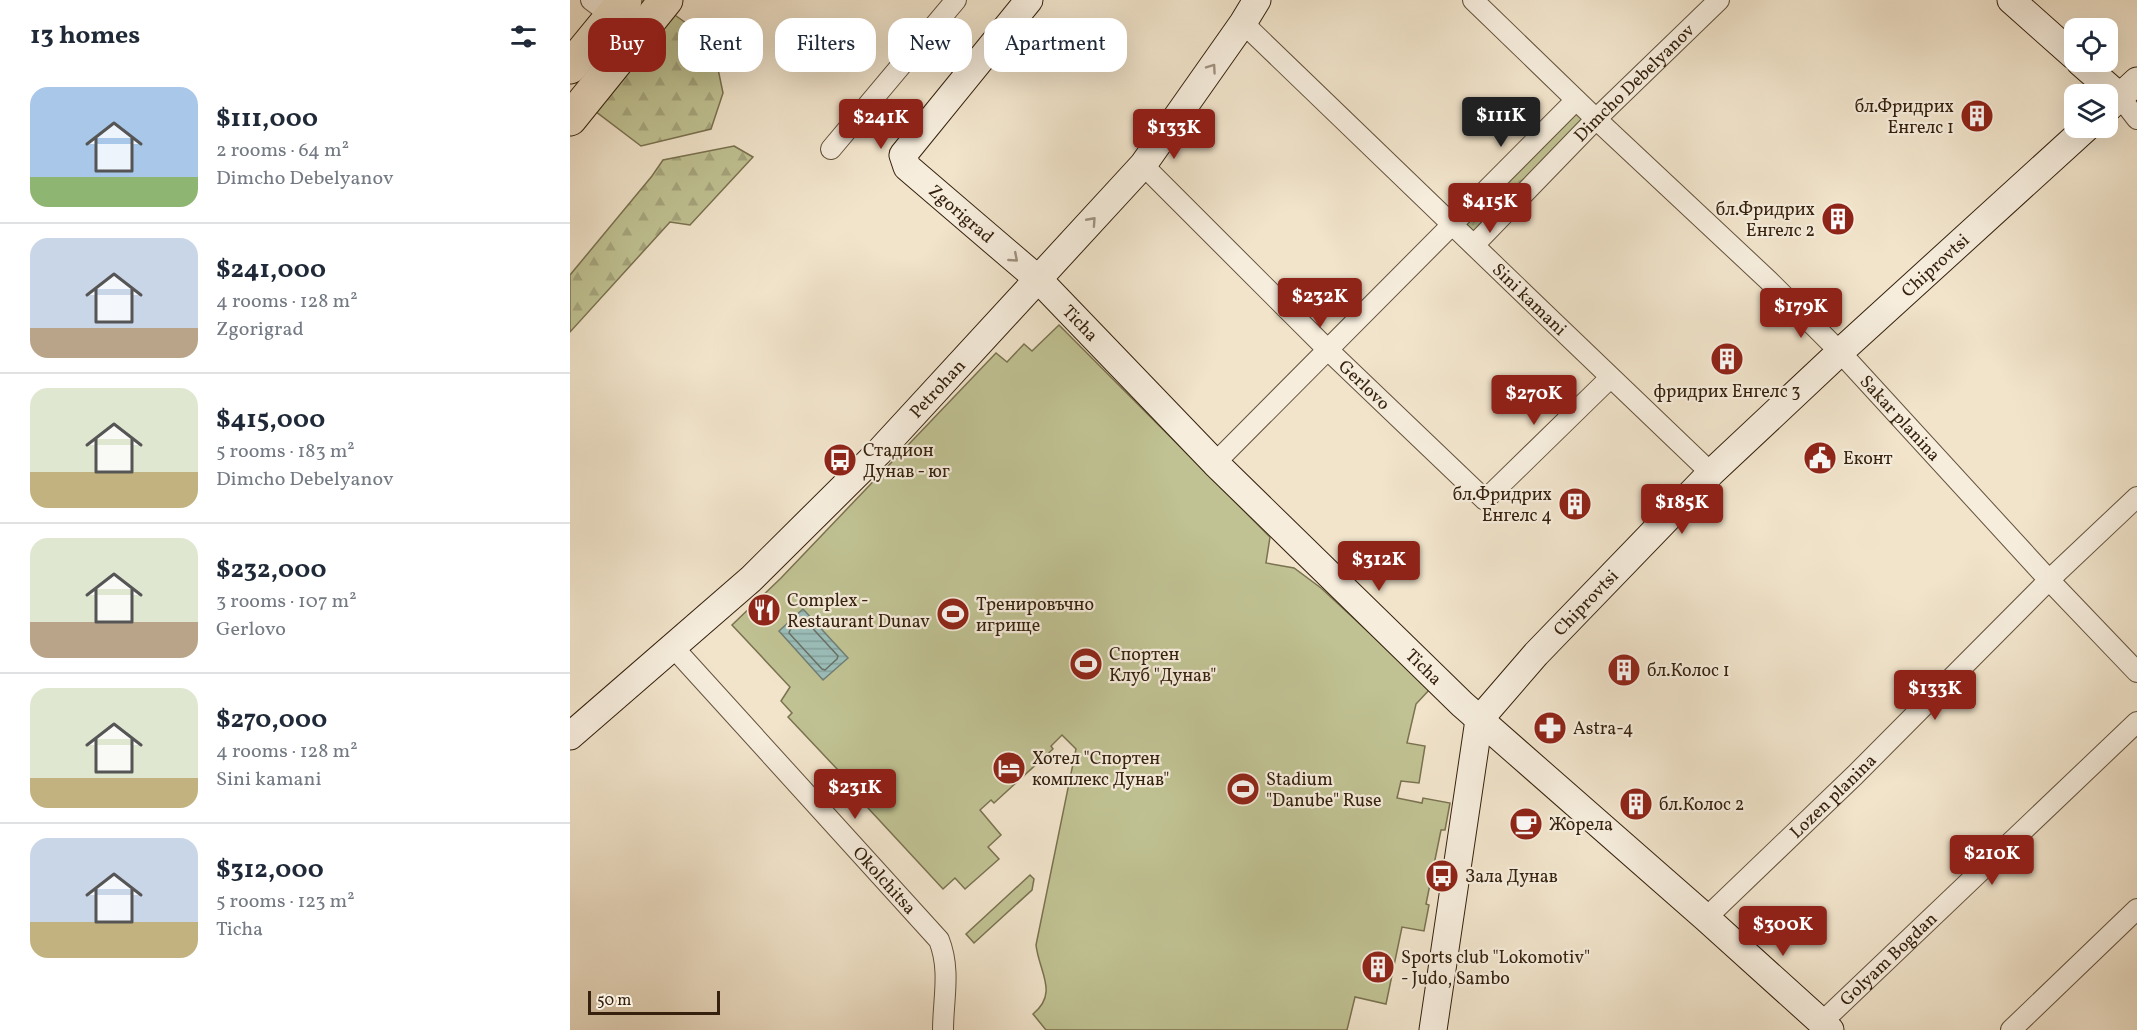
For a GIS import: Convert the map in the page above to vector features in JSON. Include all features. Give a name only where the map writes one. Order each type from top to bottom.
[{"type":"highway","points":[[570,119],[666,0]]},
{"type":"highway","points":[[570,67],[609,5]]},
{"type":"street","points":[[831,149],[956,0]]},
{"type":"street","name":"Zgorigrad","points":[[1029,0],[903,155],[907,167],[1039,280]]},
{"type":"street","name":"Petrohan","points":[[570,736],[752,579],[878,453],[1143,165],[1257,0]]},
{"type":"street","name":"Sakar planina","points":[[1473,0],[1596,119],[1768,279],[1840,352],[2049,580],[2137,672]]},
{"type":"street","name":"Dimcho Debelyanov","points":[[1474,245],[1596,119],[1719,0]]},
{"type":"street","points":[[2011,0],[2064,47]]},
{"type":"street","name":"Sini kamani","points":[[1243,23],[1711,473]]},
{"type":"street","points":[[2092,72],[2121,95],[2137,120]]},
{"type":"street","name":"Dimcho Debelyanov","points":[[1215,463],[1576,100]]},
{"type":"street","name":"Chiprovtsi","points":[[1479,720],[1536,654],[1711,473],[2075,138]]},
{"type":"street","name":"Gerlovo","points":[[1143,165],[1327,349],[1485,500],[1610,378]]},
{"type":"street","name":"Ticha","points":[[1039,280],[1215,463],[1479,720],[1826,1026]]},
{"type":"street","name":"Lozen planina","points":[[1706,918],[1855,775],[2049,580],[2137,497]]},
{"type":"street","name":"Okolchitsa","points":[[673,647],[939,940],[946,970],[943,1030]]},
{"type":"street","points":[[1433,1030],[1479,720]]},
{"type":"street","name":"Golyam Bogdan","points":[[1826,1026],[2137,722]]},
{"type":"street","points":[[2011,1030],[2137,909]]},
{"type":"green space","points":[[672,13],[679,18],[678,72],[719,72],[723,93],[711,129],[641,146],[595,111],[626,72],[666,72],[666,21]]},
{"type":"green space","points":[[1575,112],[1583,120],[1472,234],[1463,225]]},
{"type":"green space","points":[[734,146],[753,157],[690,225],[670,222],[570,332],[570,275],[663,160]]},
{"type":"green space","name":"Спортен Клуб \"Дунав\"","points":[[1059,325],[1270,537],[1266,563],[1294,568],[1321,588],[1430,689],[1416,704],[1407,743],[1425,746],[1419,783],[1401,781],[1397,798],[1422,803],[1423,798],[1450,803],[1445,830],[1441,830],[1426,904],[1429,905],[1424,931],[1402,927],[1386,1004],[1355,997],[1347,1030],[1046,1030],[1033,1014],[1041,1006],[1046,990],[1036,945],[1076,749],[1062,735],[1051,746],[1053,749],[994,803],[991,800],[980,810],[1001,835],[988,847],[999,859],[965,889],[955,878],[943,889],[868,808],[871,805],[788,717],[792,713],[781,701],[790,687],[732,625],[781,578],[996,353],[1007,362],[1024,344],[1032,351]]},
{"type":"green space","points":[[1030,875],[1034,879],[1032,890],[974,943],[966,934]]},
{"type":"water","points":[[803,609],[848,658],[823,680],[779,631]]},
{"type":"place","name":"бл.Фридрих Енгелс 1","points":[[1977,116]]},
{"type":"place","name":"бл.Фридрих Енгелс 2","points":[[1838,219]]},
{"type":"place","name":"фридрих Енгелс 3","points":[[1727,359]]},
{"type":"place","name":"Еконт","points":[[1820,458]]},
{"type":"place","name":"Стадион Дунав - юг","points":[[840,460]]},
{"type":"place","name":"бл.Фридрих Енгелс 4","points":[[1575,504]]},
{"type":"place","name":"Complex - Restaurant Dunav","points":[[764,610]]},
{"type":"place","name":"Тренировъчно игрище","points":[[953,614]]},
{"type":"place","name":"Спортен Клуб \"Дунав\"","points":[[1086,664]]},
{"type":"place","name":"бл.Колос 1","points":[[1624,670]]},
{"type":"place","name":"Astra-4","points":[[1550,728]]},
{"type":"place","name":"Хотел \"Спортен комплекс Дунав\"","points":[[1009,768]]},
{"type":"place","name":"Stadium \"Danube\" Ruse","points":[[1243,789]]},
{"type":"place","name":"бл.Колос 2","points":[[1636,804]]},
{"type":"place","name":"Жорела","points":[[1526,824]]},
{"type":"place","name":"Зала Дунав","points":[[1442,876]]},
{"type":"place","name":"Sports club \"Lokomotiv\" - Judo, Sambo","points":[[1378,967]]}]
